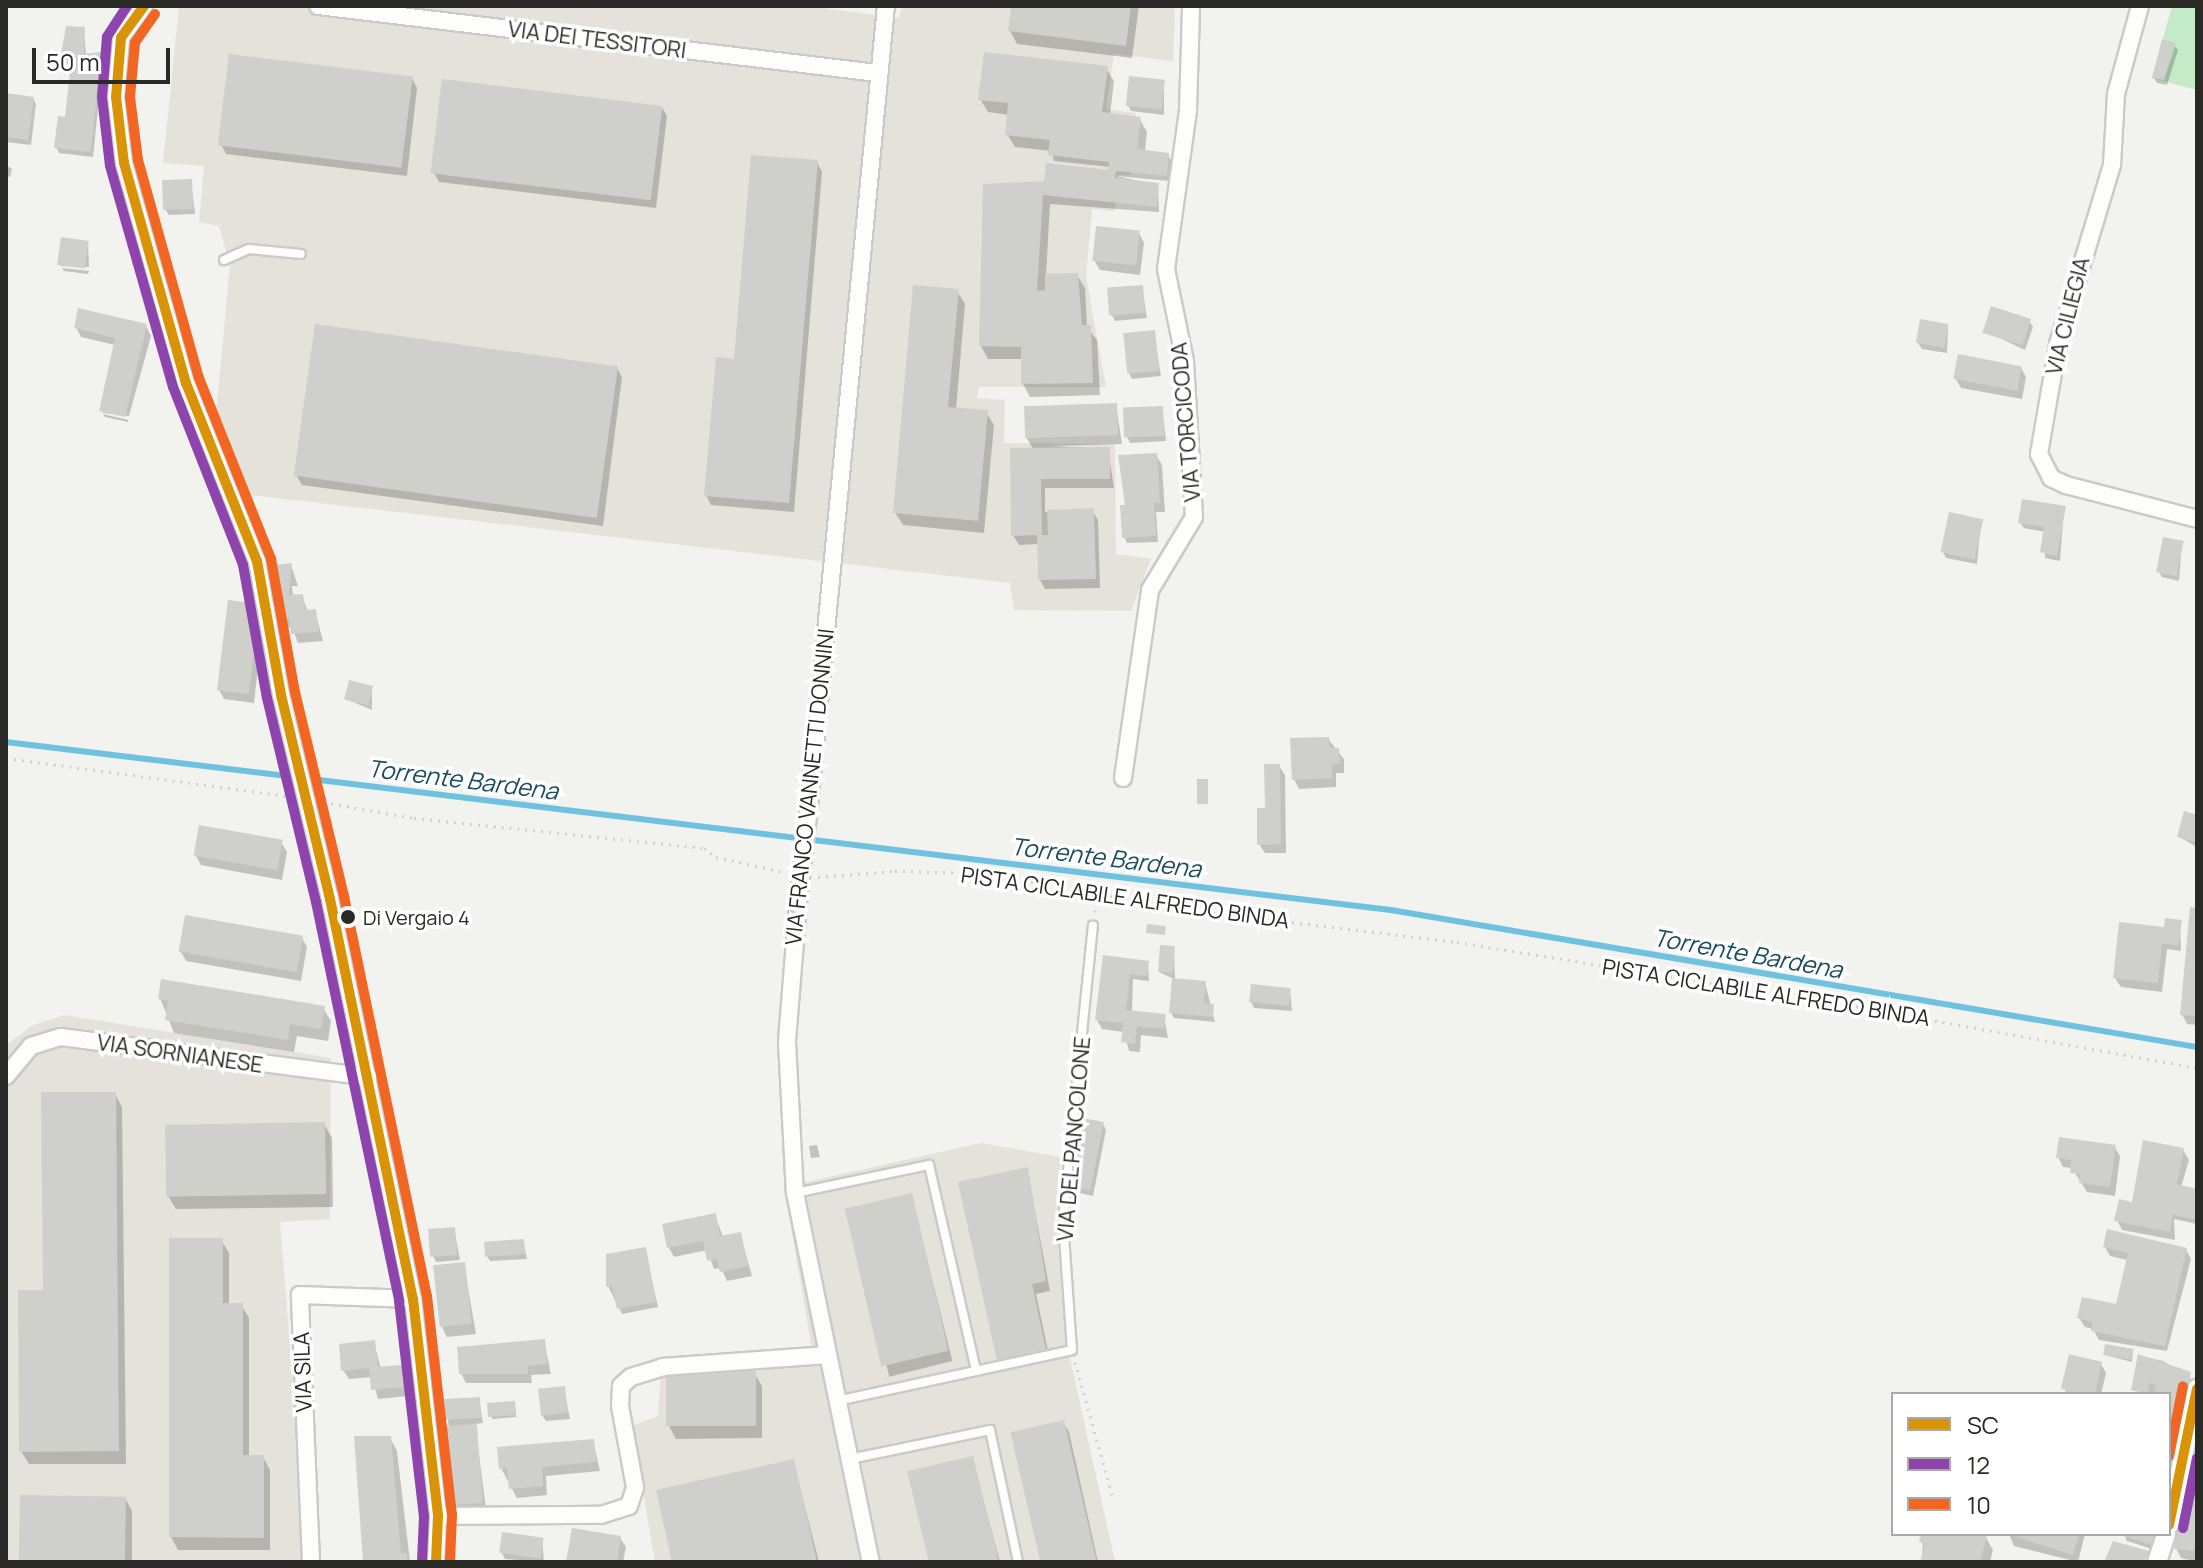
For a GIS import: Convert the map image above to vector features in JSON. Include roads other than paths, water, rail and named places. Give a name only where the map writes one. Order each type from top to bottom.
[{"type":"street","points":[[144,6],[121,38],[116,97],[124,163],[186,383],[257,561],[295,754],[368,1077],[413,1299],[438,1516],[436,1562]]},
{"type":"street","name":"VIA DEI TESSITORI","points":[[318,6],[877,73]]},
{"type":"street","name":"VIA FRANCO VANNETTI DONNINI","points":[[871,1562],[795,1193],[787,1042],[877,73],[886,6]]},
{"type":"street","name":"VIA TORCICODA","points":[[1123,778],[1150,590],[1194,517],[1185,361],[1166,269],[1188,110],[1191,6]]},
{"type":"street","name":"VIA CILIEGIA","points":[[2140,6],[2116,94],[2112,165],[2058,344],[2039,454],[2051,478],[2066,485],[2197,519]]},
{"type":"street","name":"VIA SORNIANESE","points":[[6,1076],[31,1046],[61,1037],[368,1077]]},
{"type":"street","name":"VIA SILA","points":[[311,1562],[300,1295],[413,1299]]},
{"type":"street","points":[[438,1516],[601,1515],[629,1506],[635,1487],[620,1406],[621,1386],[631,1377],[663,1367],[827,1355]]},
{"type":"street","points":[[2171,1515],[2197,1389]]},
{"type":"street","points":[[2157,1562],[2165,1536]]},
{"type":"lane","points":[[224,260],[249,249],[301,254]]},
{"type":"lane","name":"VIA DEL PANCOLONE","points":[[976,1371],[1072,1350],[1063,1220],[1093,926]]},
{"type":"lane","points":[[795,1193],[929,1165],[976,1371],[837,1401]]},
{"type":"lane","points":[[849,1459],[990,1430],[1018,1562]]},
{"type":"waterway","name":"Torrente Bardena","points":[[6,742],[1391,910],[2197,1047]]},
{"type":"place","name":"Di Vergaio 4","points":[[348,917]]}]
